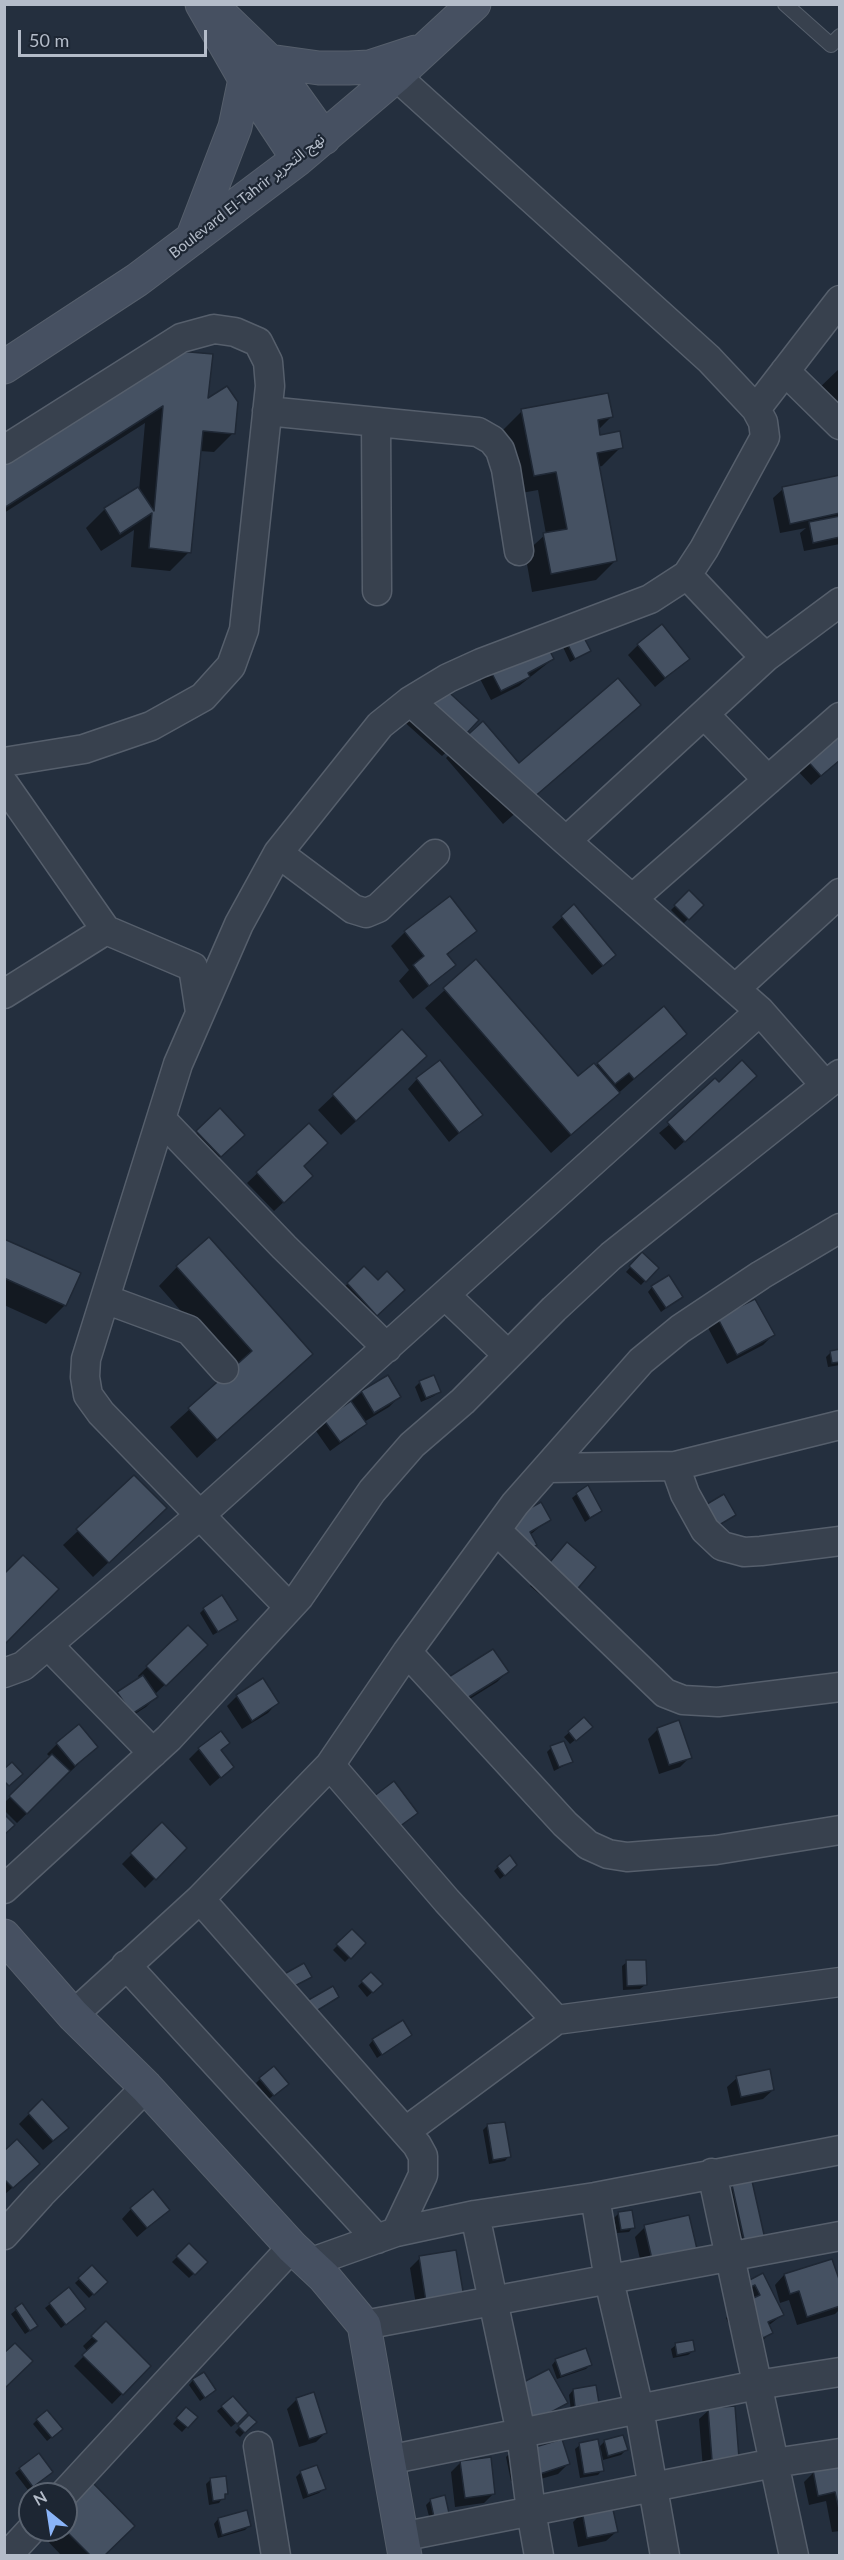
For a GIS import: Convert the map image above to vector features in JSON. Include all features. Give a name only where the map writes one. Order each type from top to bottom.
[{"type":"main road","points":[[202,4],[257,70],[324,138]]},
{"type":"main road","points":[[210,4],[231,22],[257,70],[298,159]]},
{"type":"main road","name":"Boulevard El-Tahrir نهج التحرير","points":[[4,367],[191,241],[298,159],[429,47],[474,4]]},
{"type":"main road","points":[[257,70],[370,67],[429,47]]},
{"type":"main road","points":[[191,241],[257,70]]},
{"type":"main road","points":[[4,1936],[73,2015],[146,2087],[300,2255],[344,2299],[364,2325],[403,2546]]},
{"type":"street","points":[[289,1607],[101,1413],[88,1395],[85,1377],[86,1359],[178,1064],[239,924],[278,853],[380,725],[410,701],[447,678],[650,599],[687,575],[704,549],[765,437],[763,422],[756,408],[709,359],[396,76]]},
{"type":"street","points":[[756,408],[840,300]]},
{"type":"street","points":[[4,450],[181,338],[214,329],[235,332],[258,342],[268,362],[270,386],[243,630],[231,666],[203,697],[151,726],[84,749],[4,762]]},
{"type":"street","points":[[785,371],[840,426]]},
{"type":"street","points":[[267,411],[478,432],[492,440],[500,450],[506,469],[519,550]]},
{"type":"street","points":[[376,422],[377,591]]},
{"type":"street","points":[[687,575],[766,657]]},
{"type":"street","points":[[566,841],[766,657],[840,602]]},
{"type":"street","points":[[4,1889],[153,1753],[289,1607],[372,1491],[412,1445],[463,1401],[611,1256],[832,1079],[760,1011],[410,701]]},
{"type":"street","points":[[704,714],[768,780]]},
{"type":"street","points":[[632,899],[840,717]]},
{"type":"street","points":[[4,784],[106,930],[193,967],[200,1013]]},
{"type":"street","points":[[278,853],[353,909],[366,913],[378,908],[435,854]]},
{"type":"street","points":[[735,989],[840,893]]},
{"type":"street","points":[[4,994],[106,930]]},
{"type":"street","points":[[4,1673],[23,1666],[199,1516],[760,1011]]},
{"type":"street","points":[[162,1120],[284,1247],[387,1348]]},
{"type":"street","points":[[73,2015],[200,1899],[330,1765],[407,1652],[514,1504],[649,1355],[681,1329],[761,1275],[837,1232]]},
{"type":"street","points":[[445,1295],[508,1355]]},
{"type":"street","points":[[105,1299],[189,1330],[224,1369]]},
{"type":"street","points":[[547,1468],[675,1466],[840,1425]]},
{"type":"street","points":[[675,1466],[685,1494],[705,1530],[722,1546],[744,1552],[840,1541]]},
{"type":"street","points":[[496,1530],[665,1693],[683,1700],[718,1702],[840,1687]]},
{"type":"street","points":[[48,1645],[153,1753]]},
{"type":"street","points":[[407,1652],[565,1824],[588,1845],[608,1854],[627,1857],[716,1850],[840,1830]]},
{"type":"street","points":[[330,1765],[447,1900],[556,2020]]},
{"type":"street","points":[[200,1899],[417,2145],[424,2165],[423,2175],[386,2236]]},
{"type":"street","points":[[126,1965],[386,2236]]},
{"type":"street","points":[[406,2131],[556,2020],[840,1982]]},
{"type":"street","points":[[4,2235],[146,2087]]},
{"type":"street","points":[[76,2482],[300,2255],[475,2215],[595,2197],[840,2150]]},
{"type":"street","points":[[712,2173],[794,2556]]},
{"type":"street","points":[[595,2197],[609,2280],[639,2409],[665,2556]]},
{"type":"street","points":[[475,2215],[521,2433],[539,2556]]},
{"type":"street","points":[[364,2325],[840,2236]]},
{"type":"street","points":[[388,2460],[757,2385],[840,2373]]},
{"type":"street","points":[[258,2446],[276,2556]]},
{"type":"street","points":[[403,2546],[531,2511],[774,2463],[840,2453]]},
{"type":"street","points":[[7,2556],[20,2542]]},
{"type":"lane","points":[[785,4],[831,45],[840,36]]},
{"type":"building","points":[[166,350],[213,354],[208,398],[227,386],[238,402],[235,434],[203,431],[191,553],[149,548],[152,513],[120,534],[104,508],[138,487],[154,511],[163,406],[4,508],[4,453]]},
{"type":"building","points":[[608,393],[613,417],[598,420],[600,435],[620,431],[623,448],[597,453],[617,561],[551,574],[543,533],[567,529],[556,472],[534,476],[521,409]]},
{"type":"building","points":[[840,475],[840,513],[790,524],[782,487]]},
{"type":"building","points":[[840,516],[840,537],[813,543],[809,522]]},
{"type":"building","points":[[662,624],[690,659],[665,678],[637,644]]},
{"type":"building","points":[[581,632],[591,651],[575,659],[565,639]]},
{"type":"building","points":[[541,634],[554,659],[528,673],[530,677],[501,691],[486,662]]},
{"type":"building","points":[[618,678],[641,705],[518,811],[459,743],[483,721],[519,763]]},
{"type":"building","points":[[440,684],[479,720],[453,748],[426,699]]},
{"type":"building","points":[[840,724],[840,760],[821,776],[804,757]]},
{"type":"building","points":[[689,890],[704,905],[689,920],[674,905]]},
{"type":"building","points":[[450,896],[477,931],[447,954],[456,965],[429,986],[413,965],[424,956],[404,931]]},
{"type":"building","points":[[574,904],[616,955],[603,966],[561,916]]},
{"type":"building","points":[[476,959],[578,1076],[594,1063],[620,1093],[571,1135],[443,988]]},
{"type":"building","points":[[664,1006],[687,1034],[634,1079],[629,1073],[615,1084],[597,1063]]},
{"type":"building","points":[[402,1029],[427,1056],[356,1121],[332,1094]]},
{"type":"building","points":[[440,1060],[483,1115],[459,1133],[416,1078]]},
{"type":"building","points":[[742,1060],[757,1076],[685,1142],[667,1122],[715,1078],[719,1082]]},
{"type":"building","points":[[220,1108],[245,1135],[221,1157],[196,1131]]},
{"type":"building","points":[[309,1123],[328,1143],[304,1166],[313,1176],[284,1203],[256,1172]]},
{"type":"building","points":[[209,1237],[313,1354],[217,1440],[188,1408],[252,1351],[176,1266]]},
{"type":"building","points":[[4,1239],[81,1273],[66,1306],[4,1278]]},
{"type":"building","points":[[642,1252],[659,1268],[646,1282],[629,1266]]},
{"type":"building","points":[[364,1266],[378,1280],[387,1271],[405,1290],[377,1316],[347,1283]]},
{"type":"building","points":[[669,1275],[683,1297],[666,1308],[651,1286]]},
{"type":"building","points":[[755,1299],[775,1335],[737,1355],[715,1313],[733,1310]]},
{"type":"building","points":[[840,1349],[840,1362],[832,1363],[830,1351]]},
{"type":"building","points":[[388,1375],[401,1397],[374,1413],[361,1391]]},
{"type":"building","points":[[434,1375],[441,1392],[426,1398],[419,1381]]},
{"type":"building","points":[[351,1401],[367,1424],[340,1442],[324,1420]]},
{"type":"building","points":[[134,1475],[167,1508],[109,1563],[76,1529]]},
{"type":"building","points":[[588,1485],[602,1511],[590,1518],[576,1493]]},
{"type":"building","points":[[724,1494],[736,1515],[714,1528],[702,1507]]},
{"type":"building","points":[[541,1502],[551,1520],[530,1532],[537,1545],[526,1551],[509,1520]]},
{"type":"building","points":[[567,1542],[596,1567],[568,1600],[539,1575]]},
{"type":"building","points":[[23,1555],[59,1589],[4,1645],[4,1574]]},
{"type":"building","points":[[222,1595],[238,1620],[218,1632],[203,1608]]},
{"type":"building","points":[[188,1625],[208,1645],[166,1686],[146,1666]]},
{"type":"building","points":[[493,1649],[509,1672],[459,1703],[444,1680]]},
{"type":"building","points":[[143,1675],[158,1697],[132,1714],[117,1692]]},
{"type":"building","points":[[263,1678],[279,1703],[252,1721],[236,1695]]},
{"type":"building","points":[[584,1717],[593,1727],[576,1741],[568,1731]]},
{"type":"building","points":[[679,1720],[692,1758],[669,1765],[657,1728]]},
{"type":"building","points":[[79,1724],[98,1747],[75,1766],[56,1743]]},
{"type":"building","points":[[221,1731],[230,1743],[221,1750],[234,1767],[221,1778],[198,1748]]},
{"type":"building","points":[[564,1741],[573,1762],[559,1767],[550,1746]]},
{"type":"building","points":[[52,1754],[70,1771],[27,1814],[9,1796]]},
{"type":"building","points":[[12,1762],[23,1774],[9,1786],[4,1781],[4,1769]]},
{"type":"building","points":[[394,1781],[418,1813],[388,1835],[365,1803]]},
{"type":"building","points":[[4,1814],[15,1825],[4,1835]]},
{"type":"building","points":[[162,1822],[187,1848],[156,1880],[130,1853]]},
{"type":"building","points":[[510,1855],[517,1865],[505,1876],[497,1866]]},
{"type":"building","points":[[352,1929],[366,1943],[351,1959],[336,1944]]},
{"type":"building","points":[[626,1960],[646,1960],[647,1985],[627,1986]]},
{"type":"building","points":[[304,1963],[312,1977],[287,1990],[279,1977]]},
{"type":"building","points":[[371,1972],[383,1984],[373,1993],[361,1981]]},
{"type":"building","points":[[333,1986],[339,1997],[305,2018],[298,2006]]},
{"type":"building","points":[[403,2020],[412,2035],[382,2055],[372,2039]]},
{"type":"building","points":[[274,2066],[289,2084],[274,2096],[259,2078]]},
{"type":"building","points":[[770,2069],[774,2090],[741,2097],[736,2076]]},
{"type":"building","points":[[42,2099],[69,2128],[53,2141],[28,2113]]},
{"type":"building","points":[[505,2122],[511,2157],[493,2160],[487,2124]]},
{"type":"building","points":[[17,2139],[40,2164],[13,2188],[4,2179],[4,2151]]},
{"type":"building","points":[[752,2181],[765,2239],[745,2244],[732,2185]]},
{"type":"building","points":[[153,2189],[170,2210],[147,2228],[130,2208]]},
{"type":"building","points":[[632,2210],[635,2228],[621,2230],[618,2212]]},
{"type":"building","points":[[689,2215],[697,2249],[652,2259],[644,2225]]},
{"type":"building","points":[[189,2243],[208,2262],[195,2275],[176,2256]]},
{"type":"building","points":[[456,2250],[465,2303],[427,2308],[419,2256]]},
{"type":"building","points":[[832,2259],[840,2282],[840,2306],[807,2317],[799,2291],[790,2294],[784,2274]]},
{"type":"building","points":[[92,2265],[108,2282],[94,2295],[78,2278]]},
{"type":"building","points":[[763,2273],[784,2315],[768,2322],[773,2333],[763,2338],[758,2327],[734,2307],[760,2295],[755,2285],[743,2291],[740,2285]]},
{"type":"building","points":[[69,2287],[86,2309],[66,2325],[49,2303]]},
{"type":"building","points":[[22,2303],[38,2326],[30,2331],[15,2308]]},
{"type":"building","points":[[106,2321],[151,2366],[123,2395],[82,2355],[97,2341],[91,2336]]},
{"type":"building","points":[[693,2340],[695,2351],[677,2355],[675,2343]]},
{"type":"building","points":[[15,2343],[33,2361],[5,2388],[4,2353]]},
{"type":"building","points":[[586,2348],[592,2365],[561,2376],[555,2359]]},
{"type":"building","points":[[549,2369],[568,2403],[527,2425],[508,2390]]},
{"type":"building","points":[[204,2372],[216,2390],[205,2398],[192,2379]]},
{"type":"building","points":[[596,2385],[599,2403],[575,2407],[573,2389]]},
{"type":"building","points":[[314,2392],[327,2433],[309,2439],[296,2398]]},
{"type":"building","points":[[233,2396],[248,2413],[237,2424],[221,2406]]},
{"type":"building","points":[[735,2406],[739,2458],[712,2460],[708,2408]]},
{"type":"building","points":[[186,2407],[198,2417],[188,2428],[176,2418]]},
{"type":"building","points":[[47,2410],[63,2429],[52,2438],[36,2419]]},
{"type":"building","points":[[249,2415],[257,2422],[245,2433],[238,2426]]},
{"type":"building","points":[[623,2435],[628,2450],[608,2456],[604,2440]]},
{"type":"building","points":[[562,2439],[570,2464],[540,2474],[532,2448]]},
{"type":"building","points":[[598,2439],[604,2471],[584,2474],[579,2443]]},
{"type":"building","points":[[39,2453],[53,2472],[40,2482],[29,2482],[19,2468]]},
{"type":"building","points":[[491,2457],[495,2494],[465,2498],[460,2461]]},
{"type":"building","points":[[317,2465],[326,2489],[308,2495],[300,2471]]},
{"type":"building","points":[[840,2465],[840,2513],[835,2492],[818,2496],[813,2470]]},
{"type":"building","points":[[226,2476],[228,2494],[225,2494],[225,2499],[213,2501],[210,2478]]},
{"type":"building","points":[[90,2480],[135,2526],[104,2556],[91,2556],[77,2542],[78,2492]]},
{"type":"building","points":[[445,2495],[449,2513],[434,2517],[430,2499]]},
{"type":"building","points":[[612,2505],[618,2532],[587,2538],[582,2511]]},
{"type":"building","points":[[247,2510],[251,2526],[222,2535],[218,2518]]}]
